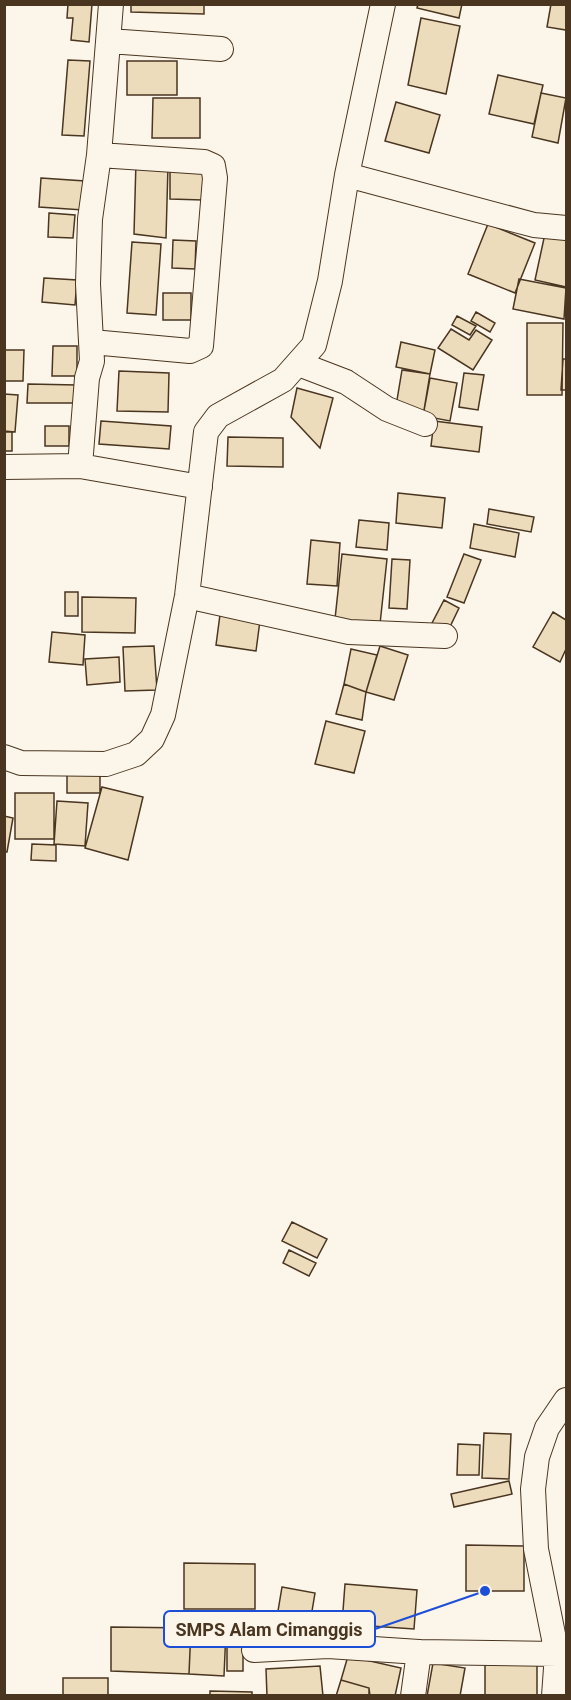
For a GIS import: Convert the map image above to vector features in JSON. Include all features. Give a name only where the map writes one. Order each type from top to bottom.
[{"type":"street","points":[[80,466],[87,378],[92,362],[89,256],[111,4]]},
{"type":"street","points":[[4,757],[21,763],[93,765],[124,760],[136,754],[152,739],[163,715],[188,596],[202,449],[206,432],[218,416],[283,380],[314,345],[321,325],[347,175],[383,4]]},
{"type":"street","points":[[109,41],[222,49]]},
{"type":"street","points":[[92,342],[190,351],[201,346],[215,178],[213,166],[204,162],[99,155]]},
{"type":"street","points":[[347,175],[534,225],[567,228]]},
{"type":"street","points":[[299,364],[346,382],[387,409],[425,424]]},
{"type":"street","points":[[4,467],[80,466],[200,487]]},
{"type":"street","points":[[188,596],[349,632],[445,636]]},
{"type":"street","points":[[554,1695],[557,1654],[536,1549],[533,1490],[537,1457],[547,1428],[567,1400]]},
{"type":"street","points":[[254,1650],[327,1646],[419,1652],[557,1654]]},
{"type":"street","points":[[413,1695],[419,1652]]},
{"type":"building","points":[[68,4],[92,4],[89,42],[71,40],[73,18],[67,18]]},
{"type":"building","points":[[131,4],[204,4],[204,14],[131,12]]},
{"type":"building","points":[[418,4],[462,4],[459,18],[417,8]]},
{"type":"building","points":[[551,4],[566,4],[566,30],[547,27]]},
{"type":"building","points":[[421,18],[460,26],[446,94],[408,85]]},
{"type":"building","points":[[68,60],[90,61],[84,136],[62,135]]},
{"type":"building","points":[[127,61],[177,61],[177,95],[127,95]]},
{"type":"building","points":[[498,75],[543,85],[534,124],[489,114]]},
{"type":"building","points":[[541,93],[566,98],[558,143],[532,137]]},
{"type":"building","points":[[153,98],[200,98],[200,138],[152,138]]},
{"type":"building","points":[[396,102],[440,115],[429,153],[385,141]]},
{"type":"building","points":[[136,161],[168,166],[166,238],[134,234]]},
{"type":"building","points":[[170,171],[203,172],[203,200],[170,199]]},
{"type":"building","points":[[41,178],[85,181],[83,210],[39,207]]},
{"type":"building","points":[[49,213],[75,215],[73,238],[48,237]]},
{"type":"building","points":[[488,224],[535,243],[515,293],[468,274]]},
{"type":"building","points":[[546,229],[566,233],[566,287],[535,280]]},
{"type":"building","points":[[173,240],[196,241],[195,269],[172,268]]},
{"type":"building","points":[[132,242],[161,244],[156,315],[127,313]]},
{"type":"building","points":[[44,278],[77,280],[75,305],[42,302]]},
{"type":"building","points":[[519,279],[566,288],[564,319],[513,309]]},
{"type":"building","points":[[163,293],[191,293],[191,320],[163,320]]},
{"type":"building","points":[[476,312],[495,323],[490,332],[471,321]]},
{"type":"building","points":[[457,316],[476,326],[470,335],[452,325]]},
{"type":"building","points":[[527,323],[563,323],[562,395],[527,395]]},
{"type":"building","points":[[451,329],[469,340],[476,330],[492,340],[473,370],[438,348]]},
{"type":"building","points":[[401,342],[435,350],[430,374],[396,367]]},
{"type":"building","points":[[53,346],[77,346],[77,376],[52,376]]},
{"type":"building","points":[[4,350],[24,350],[23,381],[4,381]]},
{"type":"building","points":[[563,359],[566,359],[566,390],[561,390]]},
{"type":"building","points":[[402,370],[430,374],[423,416],[395,412]]},
{"type":"building","points":[[119,371],[169,373],[168,412],[117,411]]},
{"type":"building","points":[[464,373],[484,375],[478,410],[459,407]]},
{"type":"building","points":[[430,378],[457,383],[450,421],[423,416]]},
{"type":"building","points":[[28,384],[77,385],[77,403],[27,403]]},
{"type":"building","points":[[297,388],[333,398],[320,448],[291,417]]},
{"type":"building","points":[[4,394],[18,395],[15,432],[4,431]]},
{"type":"building","points":[[101,421],[171,426],[169,449],[99,444]]},
{"type":"building","points":[[434,421],[482,427],[479,452],[431,446]]},
{"type":"building","points":[[45,426],[69,426],[69,446],[45,446]]},
{"type":"building","points":[[4,432],[12,432],[12,451],[4,451]]},
{"type":"building","points":[[228,437],[283,438],[283,467],[227,466]]},
{"type":"building","points":[[398,493],[445,498],[442,528],[396,523]]},
{"type":"building","points":[[489,509],[534,517],[531,532],[487,524]]},
{"type":"building","points":[[359,520],[389,523],[387,550],[356,547]]},
{"type":"building","points":[[474,524],[519,533],[515,557],[470,548]]},
{"type":"building","points":[[311,540],[340,543],[337,586],[307,584]]},
{"type":"building","points":[[342,554],[387,559],[380,624],[335,619]]},
{"type":"building","points":[[464,554],[481,560],[464,603],[447,597]]},
{"type":"building","points":[[392,559],[410,560],[407,609],[389,608]]},
{"type":"building","points":[[65,592],[78,592],[78,616],[65,616]]},
{"type":"building","points":[[82,597],[136,598],[135,633],[82,632]]},
{"type":"building","points":[[444,600],[459,608],[446,635],[430,627]]},
{"type":"building","points":[[221,607],[261,613],[256,651],[216,645]]},
{"type":"building","points":[[553,612],[566,620],[566,649],[560,662],[533,647]]},
{"type":"building","points":[[52,632],[85,635],[83,665],[49,662]]},
{"type":"building","points":[[154,646],[157,690],[125,691],[123,647]]},
{"type":"building","points":[[380,646],[408,655],[394,700],[366,692]]},
{"type":"building","points":[[351,649],[377,655],[366,692],[344,684]]},
{"type":"building","points":[[119,657],[120,682],[87,685],[85,659]]},
{"type":"building","points":[[344,684],[366,692],[362,720],[336,714]]},
{"type":"building","points":[[326,721],[365,731],[354,773],[315,764]]},
{"type":"building","points":[[67,772],[100,772],[100,793],[67,793]]},
{"type":"building","points":[[102,787],[143,797],[128,860],[85,848]]},
{"type":"building","points":[[15,793],[54,793],[54,839],[15,839]]},
{"type":"building","points":[[57,801],[88,803],[85,846],[54,844]]},
{"type":"building","points":[[4,816],[13,818],[7,852],[4,852]]},
{"type":"building","points":[[32,844],[56,845],[56,861],[31,860]]},
{"type":"building","points":[[292,1222],[327,1239],[317,1258],[282,1241]]},
{"type":"building","points":[[289,1250],[316,1263],[309,1276],[283,1263]]},
{"type":"building","points":[[484,1433],[511,1434],[509,1479],[482,1478]]},
{"type":"building","points":[[458,1444],[480,1445],[479,1475],[457,1475]]},
{"type":"building","points":[[509,1481],[512,1494],[454,1507],[451,1494]]},
{"type":"building","points":[[466,1545],[524,1546],[524,1591],[466,1591]]},
{"type":"building","points":[[184,1563],[255,1564],[255,1609],[184,1609]]},
{"type":"building","points":[[345,1584],[417,1590],[414,1629],[342,1624]]},
{"type":"building","points":[[282,1587],[315,1593],[309,1629],[276,1623]]},
{"type":"building","points":[[111,1627],[191,1628],[189,1674],[111,1671]]},
{"type":"building","points":[[191,1628],[226,1630],[224,1676],[189,1674]]},
{"type":"building","points":[[227,1646],[243,1646],[243,1671],[227,1671]]},
{"type":"building","points":[[348,1656],[401,1668],[395,1696],[370,1696],[369,1688],[341,1680]]},
{"type":"building","points":[[537,1662],[537,1696],[485,1696],[485,1663]]},
{"type":"building","points":[[433,1663],[465,1668],[460,1696],[427,1696]]},
{"type":"building","points":[[320,1666],[323,1696],[267,1696],[266,1669]]},
{"type":"building","points":[[63,1678],[108,1678],[108,1696],[63,1696]]},
{"type":"building","points":[[341,1680],[369,1688],[369,1696],[336,1696]]},
{"type":"building","points":[[210,1691],[252,1692],[252,1696],[210,1696]]},
{"type":"place","name":"SMPS Alam Cimanggis","points":[[485,1591]]}]
